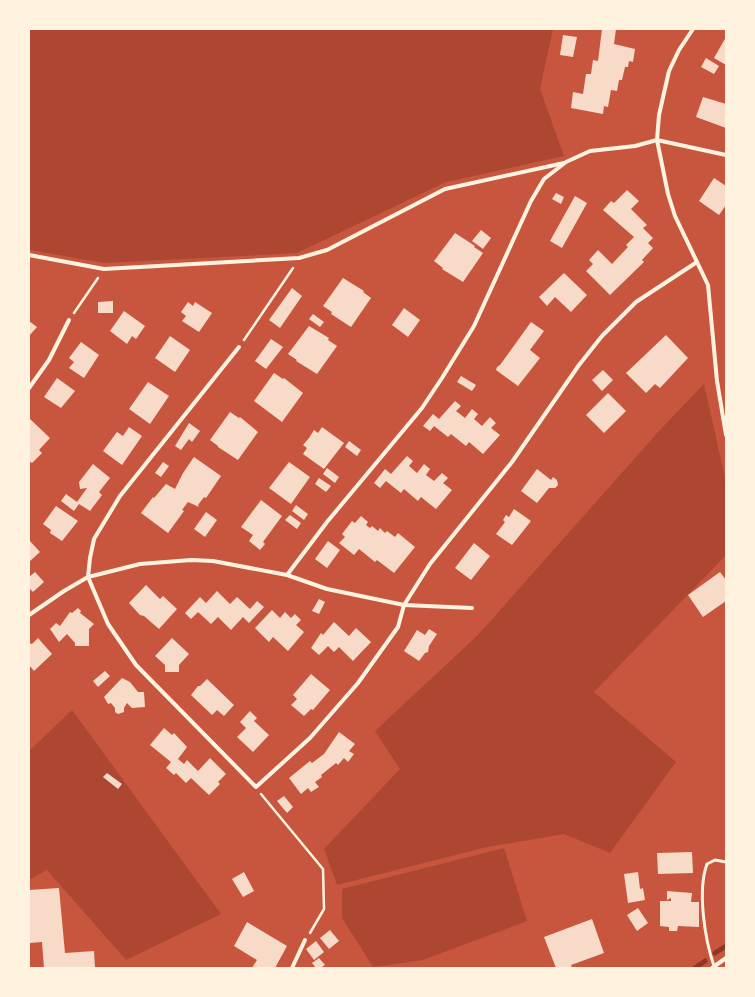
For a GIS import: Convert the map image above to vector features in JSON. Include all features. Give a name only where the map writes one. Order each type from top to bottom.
[{"type":"street","points":[[693,29],[679,50],[670,71],[659,115],[657,140],[668,194],[675,216],[708,284],[717,381],[726,435]]},
{"type":"street","points":[[29,255],[104,269],[299,258],[327,250],[446,189],[566,162],[590,151],[635,146],[657,140],[726,155]]},
{"type":"street","points":[[288,575],[327,522],[422,408],[474,326],[539,185],[566,162]]},
{"type":"street","points":[[239,347],[120,496],[94,539],[88,578],[108,624],[136,665],[256,787],[310,738],[358,683],[398,627],[404,605],[430,564],[512,462],[579,365],[611,326],[648,293],[697,262]]},
{"type":"street","points":[[29,388],[49,360],[69,320]]},
{"type":"street","points":[[29,615],[64,591],[88,578],[140,564],[191,560],[213,561],[288,575],[327,589],[404,605],[472,608]]},
{"type":"street","points":[[292,968],[306,940]]},
{"type":"street","points":[[713,967],[726,958]]},
{"type":"lane","points":[[713,967],[708,950],[701,886],[707,864],[715,860],[726,862]]},
{"type":"path","points":[[239,347],[299,258]]},
{"type":"path","points":[[69,320],[104,269]]},
{"type":"path","points":[[256,787],[322,869],[324,909],[306,940]]},
{"type":"shaded area","points":[[29,29],[553,29],[540,89],[564,156],[446,182],[297,253],[105,263],[29,250]]},
{"type":"shaded area","points":[[704,384],[726,482],[726,555],[594,692],[676,762],[610,853],[564,834],[487,847],[337,885],[324,849],[400,769],[375,731],[478,635],[659,431]]},
{"type":"shaded area","points":[[72,710],[221,914],[126,960],[47,870],[29,880],[29,751]]},
{"type":"shaded area","points":[[504,848],[527,921],[423,960],[373,967],[342,918],[342,889]]},
{"type":"building","points":[[602,29],[616,29],[614,44],[635,49],[633,62],[629,61],[628,67],[625,67],[622,80],[619,80],[617,91],[611,90],[608,107],[604,106],[603,114],[571,108],[573,92],[583,94],[586,74],[591,74],[593,60],[598,61]]},
{"type":"building","points":[[563,35],[577,37],[573,57],[560,55]]},
{"type":"building","points":[[726,37],[726,65],[714,58]]},
{"type":"building","points":[[706,58],[719,66],[714,74],[701,67]]},
{"type":"building","points":[[703,97],[726,104],[726,128],[696,117]]},
{"type":"building","points":[[714,178],[726,186],[726,205],[719,215],[699,201]]},
{"type":"building","points":[[627,190],[639,201],[631,209],[647,225],[643,228],[653,238],[648,243],[653,248],[642,260],[644,262],[610,295],[586,271],[593,264],[589,260],[598,250],[612,264],[628,247],[626,245],[634,237],[603,210],[611,201],[614,203]]},
{"type":"building","points":[[556,193],[564,197],[561,204],[552,199]]},
{"type":"building","points":[[575,196],[587,203],[562,248],[550,241]]},
{"type":"building","points":[[481,230],[491,238],[483,249],[472,241]]},
{"type":"building","points":[[455,233],[483,253],[463,282],[442,269],[443,268],[434,261]]},
{"type":"building","points":[[564,273],[587,295],[571,312],[555,297],[547,306],[539,297]]},
{"type":"building","points":[[343,278],[364,291],[363,292],[371,298],[351,327],[331,314],[332,312],[323,306]]},
{"type":"building","points":[[292,288],[302,296],[280,328],[269,320]]},
{"type":"building","points":[[113,301],[113,313],[98,313],[98,302]]},
{"type":"building","points":[[188,302],[193,306],[195,302],[212,313],[199,332],[182,321],[186,316],[181,312]]},
{"type":"building","points":[[404,308],[420,320],[408,337],[392,325]]},
{"type":"building","points":[[124,311],[145,326],[136,339],[132,336],[127,344],[110,331]]},
{"type":"building","points":[[313,314],[324,322],[320,327],[309,319]]},
{"type":"building","points":[[29,321],[37,327],[29,336]]},
{"type":"building","points":[[531,322],[544,331],[530,350],[540,358],[518,386],[496,370]]},
{"type":"building","points":[[309,326],[329,338],[328,340],[337,346],[317,374],[296,361],[297,360],[288,354]]},
{"type":"building","points":[[666,335],[688,358],[660,388],[655,384],[646,393],[626,373]]},
{"type":"building","points":[[170,336],[190,350],[175,372],[155,358]]},
{"type":"building","points":[[271,339],[283,347],[266,369],[255,361]]},
{"type":"building","points":[[81,342],[99,355],[84,378],[69,368],[74,362],[69,358]]},
{"type":"building","points":[[603,370],[613,380],[602,391],[592,380]]},
{"type":"building","points":[[274,373],[283,379],[284,378],[303,393],[282,422],[254,401]]},
{"type":"building","points":[[461,376],[476,385],[472,391],[457,382]]},
{"type":"building","points":[[57,378],[75,391],[61,408],[44,397]]},
{"type":"building","points":[[148,382],[169,396],[150,424],[129,409]]},
{"type":"building","points":[[608,393],[626,411],[604,433],[586,415]]},
{"type":"building","points":[[455,401],[461,406],[456,411],[465,418],[472,409],[478,414],[474,419],[482,426],[490,417],[496,423],[491,428],[500,435],[483,454],[469,442],[466,446],[451,434],[448,437],[434,426],[430,431],[423,426],[433,414],[439,419]]},
{"type":"building","points":[[230,412],[239,418],[240,417],[258,432],[238,460],[210,440]]},
{"type":"building","points":[[29,418],[50,438],[39,450],[42,453],[32,463],[29,461]]},
{"type":"building","points":[[189,423],[200,431],[192,442],[189,439],[181,450],[175,446]]},
{"type":"building","points":[[129,427],[142,436],[122,465],[103,451],[117,432],[123,436]]},
{"type":"building","points":[[322,427],[344,443],[324,469],[303,454],[307,448],[303,445],[314,430],[318,433]]},
{"type":"building","points":[[349,441],[361,450],[357,456],[345,447]]},
{"type":"building","points":[[407,456],[413,461],[409,466],[417,473],[424,464],[430,469],[426,475],[434,481],[442,473],[448,478],[443,483],[452,490],[436,509],[421,497],[418,501],[404,489],[401,493],[386,481],[380,488],[374,483],[385,469],[391,474]]},
{"type":"building","points":[[194,457],[221,476],[206,498],[204,497],[198,505],[199,507],[188,502],[182,510],[184,511],[168,533],[141,513],[153,497],[154,498],[166,484],[175,489],[183,473]]},
{"type":"building","points":[[163,462],[169,466],[161,477],[155,473]]},
{"type":"building","points":[[289,462],[310,477],[291,504],[269,488]]},
{"type":"building","points":[[93,464],[110,478],[99,492],[102,495],[90,511],[79,504],[74,511],[61,501],[66,494],[77,502],[87,488],[80,489],[79,482]]},
{"type":"building","points":[[327,468],[339,477],[335,483],[323,474]]},
{"type":"building","points":[[537,469],[551,480],[553,477],[557,480],[558,485],[555,488],[549,488],[537,503],[521,491]]},
{"type":"building","points":[[319,478],[331,486],[326,492],[315,484]]},
{"type":"building","points":[[261,500],[282,516],[263,542],[265,544],[260,550],[249,541],[253,535],[241,527]]},
{"type":"building","points":[[296,505],[308,514],[304,520],[292,511]]},
{"type":"building","points":[[56,506],[78,521],[62,541],[50,533],[51,530],[43,524]]},
{"type":"building","points":[[514,509],[531,521],[512,545],[496,534],[505,522],[503,520],[506,515],[509,517]]},
{"type":"building","points":[[206,512],[217,520],[205,537],[194,529]]},
{"type":"building","points":[[290,515],[301,523],[297,529],[285,520]]},
{"type":"building","points":[[361,516],[368,522],[366,525],[370,528],[372,526],[378,531],[380,528],[385,533],[387,531],[395,537],[398,533],[415,547],[394,573],[377,560],[375,562],[359,549],[354,555],[339,543],[345,537],[342,534],[352,521],[355,523]]},
{"type":"building","points":[[29,540],[40,552],[29,562]]},
{"type":"building","points":[[328,541],[340,550],[327,568],[315,559]]},
{"type":"building","points":[[474,543],[490,556],[471,580],[455,568]]},
{"type":"building","points":[[35,572],[44,582],[33,592],[29,588],[29,577]]},
{"type":"building","points":[[720,572],[726,580],[726,601],[703,617],[688,595]]},
{"type":"building","points":[[146,585],[160,599],[163,596],[177,609],[159,629],[144,616],[140,615],[129,603]]},
{"type":"building","points":[[217,591],[230,604],[237,597],[250,609],[257,601],[264,607],[249,623],[243,617],[231,630],[218,617],[211,624],[198,612],[191,619],[185,613],[200,597],[206,603]]},
{"type":"building","points":[[319,599],[325,602],[319,614],[312,611]]},
{"type":"building","points":[[78,608],[81,611],[80,613],[94,624],[89,629],[89,646],[75,646],[75,643],[67,634],[59,642],[50,629],[56,623],[60,626],[70,612],[72,613]]},
{"type":"building","points":[[272,610],[280,618],[285,612],[291,618],[295,614],[301,620],[296,625],[304,632],[288,651],[273,637],[269,642],[255,628]]},
{"type":"building","points":[[334,622],[349,636],[356,628],[371,642],[353,661],[339,647],[334,652],[328,646],[319,655],[311,648],[321,633],[323,635]]},
{"type":"building","points":[[429,629],[437,634],[429,646],[428,652],[425,653],[419,661],[404,651],[417,630],[425,635]]},
{"type":"building","points":[[38,638],[52,654],[34,671],[29,665],[29,643],[32,644]]},
{"type":"building","points":[[172,638],[189,654],[179,665],[179,672],[165,672],[165,665],[155,656]]},
{"type":"building","points":[[105,671],[110,676],[98,687],[93,681]]},
{"type":"building","points":[[311,674],[330,690],[313,710],[311,709],[304,716],[291,705],[297,699],[293,695]]},
{"type":"building","points":[[122,678],[130,682],[138,692],[144,692],[145,707],[132,708],[127,703],[124,708],[124,712],[118,714],[115,712],[115,708],[111,703],[108,704],[104,697]]},
{"type":"building","points":[[207,679],[234,705],[224,716],[217,710],[212,715],[191,695],[198,686],[200,686]]},
{"type":"building","points":[[250,711],[257,718],[254,721],[269,735],[253,752],[237,737],[246,728],[240,722]]},
{"type":"building","points":[[164,728],[172,735],[174,733],[187,747],[178,759],[184,764],[187,760],[198,771],[210,758],[226,774],[218,782],[220,784],[209,795],[191,778],[186,783],[176,773],[174,775],[166,768],[171,762],[150,745]]},
{"type":"building","points":[[339,732],[355,744],[349,751],[354,754],[348,762],[344,758],[338,765],[336,763],[321,775],[322,777],[315,782],[319,787],[311,792],[308,788],[301,794],[289,778],[310,761],[312,763],[324,754]]},
{"type":"building","points":[[107,773],[122,784],[118,789],[103,777]]},
{"type":"building","points":[[284,796],[293,807],[287,813],[277,801]]},
{"type":"building","points":[[692,852],[693,873],[658,874],[657,853]]},
{"type":"building","points":[[244,872],[254,891],[243,897],[232,879]]},
{"type":"building","points":[[638,872],[640,889],[643,888],[645,900],[628,903],[624,874]]},
{"type":"building","points":[[59,888],[65,953],[94,951],[95,968],[44,968],[42,942],[30,943],[29,890]]},
{"type":"building","points":[[667,891],[692,893],[691,902],[699,902],[699,927],[678,926],[677,931],[669,931],[669,927],[660,926],[660,901],[671,901],[671,898],[667,900]]},
{"type":"building","points":[[638,908],[648,923],[637,931],[627,915]]},
{"type":"building","points":[[592,919],[604,953],[571,965],[572,968],[556,968],[544,937]]},
{"type":"building","points":[[247,922],[287,946],[275,968],[252,968],[257,960],[234,946]]},
{"type":"building","points":[[330,930],[339,941],[329,949],[320,938]]},
{"type":"building","points":[[316,941],[324,952],[314,960],[306,949]]},
{"type":"building","points":[[319,958],[325,965],[320,968],[316,968],[312,963]]},
{"type":"waterway","points":[[715,953],[726,946]]},
{"type":"waterway","points":[[695,968],[705,961]]}]
